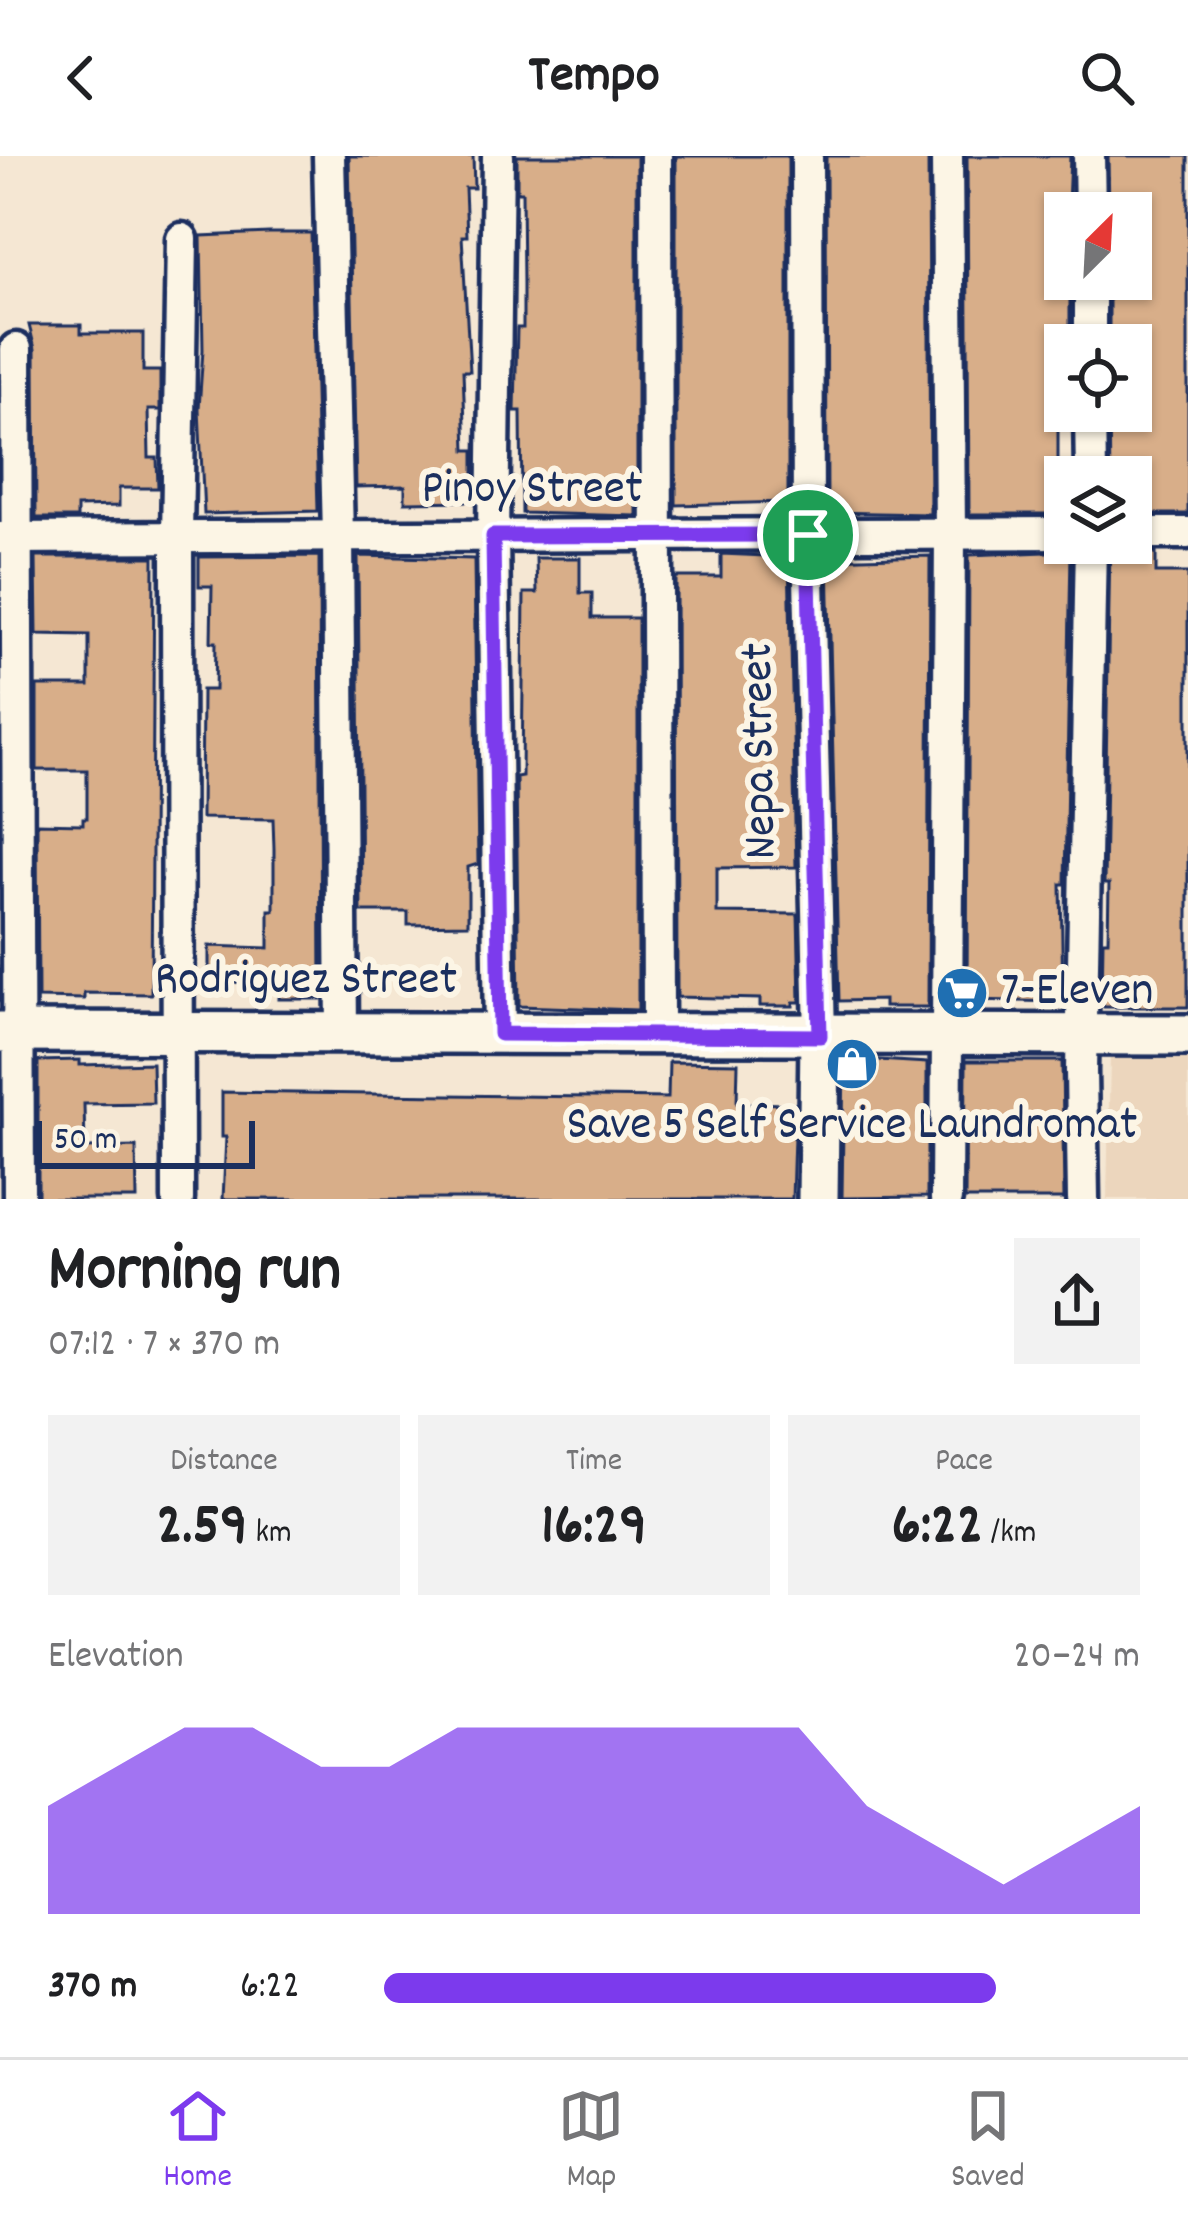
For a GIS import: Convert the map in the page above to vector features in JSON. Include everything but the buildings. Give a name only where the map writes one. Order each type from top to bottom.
[{"type":"street","points":[[329,156],[342,1034]]},
{"type":"street","points":[[498,156],[493,536],[500,1034]]},
{"type":"street","points":[[656,156],[658,1035]]},
{"type":"street","name":"Nepa Street","points":[[807,156],[808,535],[820,1036],[818,1199]]},
{"type":"street","points":[[946,1199],[947,156]]},
{"type":"street","points":[[1089,156],[1090,192]]},
{"type":"street","points":[[178,1199],[177,537],[182,239]]},
{"type":"street","points":[[16,349],[8,538],[9,1032],[19,1199]]},
{"type":"street","name":"Pinoy Street","points":[[8,538],[1044,533]]},
{"type":"street","points":[[1152,533],[1188,533]]},
{"type":"street","points":[[1083,1199],[1091,564]]},
{"type":"street","name":"Rodriguez Street","points":[[9,1032],[1188,1035]]},
{"type":"shaded area","points":[[1110,1057],[1188,1058],[1188,1199],[1107,1199]]},
{"type":"place","name":"7-Eleven","points":[[962,993]]},
{"type":"place","name":"Save 5 Self Service Laundromat","points":[[852,1064]]},
{"type":"route","points":[[808,535],[820,1036],[500,1034],[493,536],[808,535]]}]
